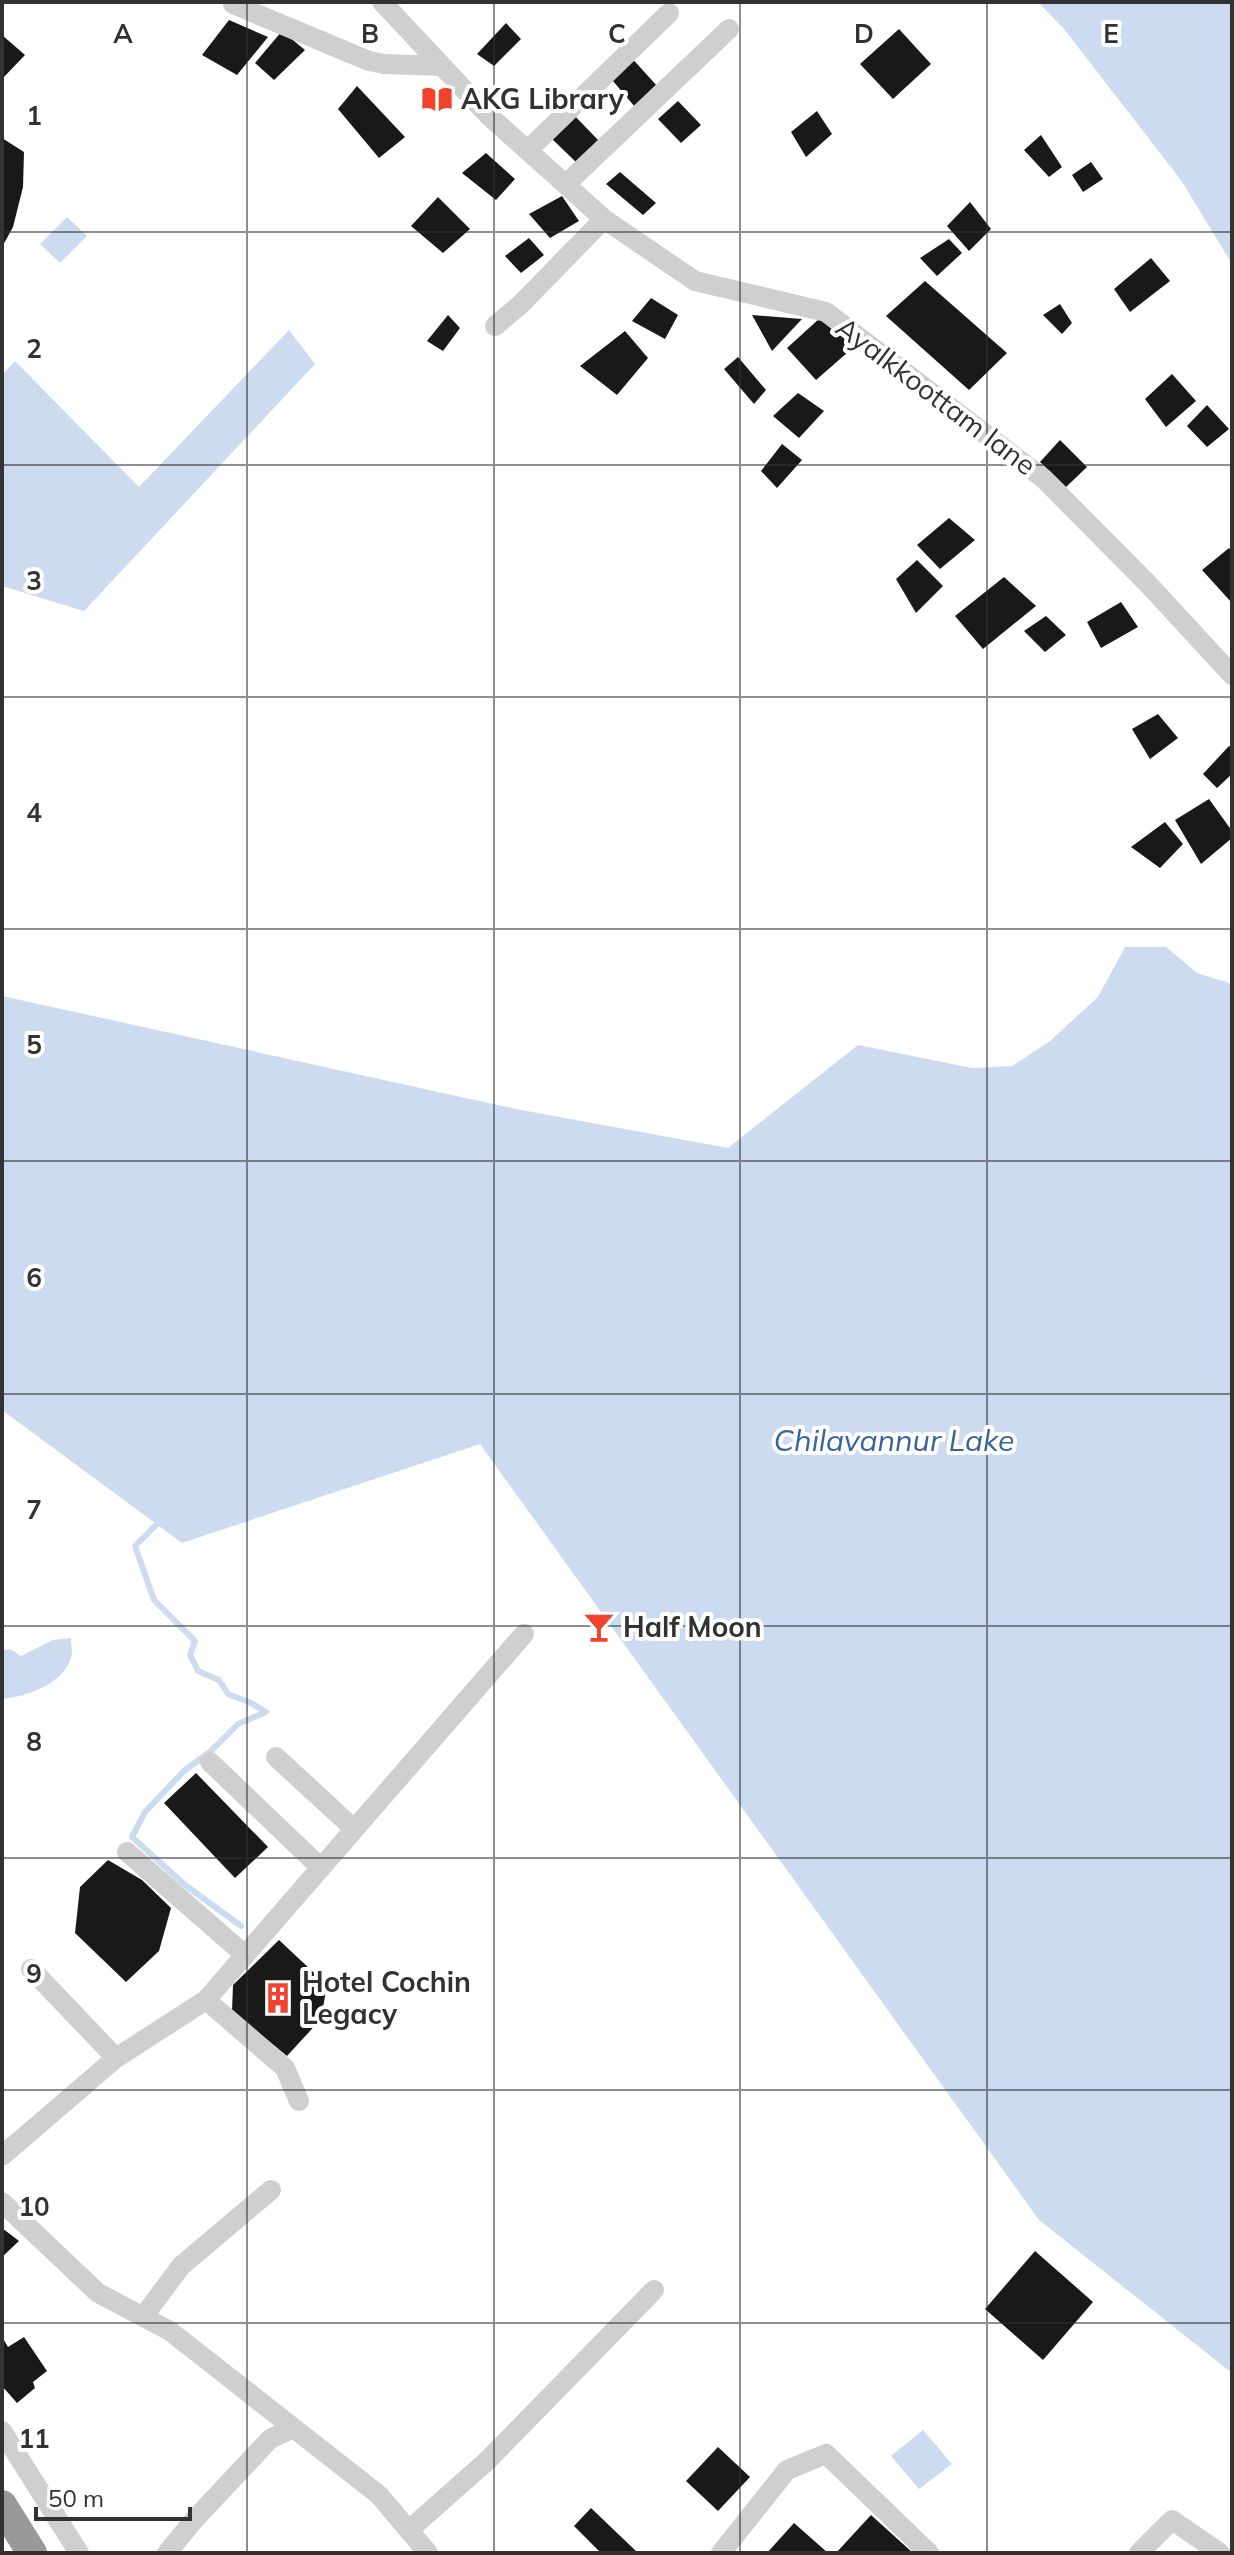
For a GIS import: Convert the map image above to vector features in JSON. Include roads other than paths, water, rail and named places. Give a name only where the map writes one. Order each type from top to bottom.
[{"type":"highway","points":[[2,2505],[32,2553]]},
{"type":"street","name":"Ayalkkoottam lane","points":[[382,2],[488,115],[604,219],[695,281],[826,312],[1044,479],[1150,586],[1232,675]]},
{"type":"street","points":[[233,4],[369,61],[442,66]]},
{"type":"street","points":[[529,149],[669,13]]},
{"type":"street","points":[[566,184],[729,29]]},
{"type":"street","points":[[495,326],[521,304],[604,219]]},
{"type":"street","points":[[2,2156],[116,2058],[206,2000],[524,1634]]},
{"type":"street","points":[[276,1757],[353,1828]]},
{"type":"street","points":[[210,1762],[321,1868]]},
{"type":"street","points":[[127,1852],[245,1955]]},
{"type":"street","points":[[31,1969],[116,2058]]},
{"type":"street","points":[[206,2000],[285,2068],[299,2101]]},
{"type":"street","points":[[143,2317],[181,2266],[271,2190]]},
{"type":"street","points":[[2,2202],[98,2293],[170,2331],[379,2495],[428,2553]]},
{"type":"street","points":[[409,2530],[488,2460],[654,2290]]},
{"type":"street","points":[[167,2553],[270,2439],[293,2428]]},
{"type":"street","points":[[2,2431],[79,2553]]},
{"type":"street","points":[[721,2553],[787,2470],[826,2454],[929,2553]]},
{"type":"street","points":[[1139,2553],[1172,2520],[1220,2553]]},
{"type":"water","points":[[1038,2],[1232,2],[1232,264],[1181,180],[1064,29]]},
{"type":"water","points":[[67,217],[87,236],[60,263],[40,244]]},
{"type":"water","points":[[289,330],[315,364],[84,611],[2,586],[2,375],[15,361],[139,487]]},
{"type":"water","name":"Chilavannur Lake","points":[[1125,947],[1166,947],[1197,973],[1232,984],[1232,2373],[1039,2220],[480,1444],[182,1543],[2,1410],[2,996],[516,1109],[728,1148],[858,1045],[972,1068],[1012,1066],[1049,1042],[1098,997]]},
{"type":"water","points":[[71,1638],[71,1658],[60,1675],[42,1688],[2,1699],[2,1650],[10,1649],[21,1656],[53,1640]]},
{"type":"water","points":[[923,2430],[952,2464],[919,2489],[891,2456]]},
{"type":"waterway","points":[[161,1520],[135,1546],[154,1600],[195,1641],[190,1655],[198,1671],[219,1680],[228,1694],[266,1712],[238,1724],[211,1751],[184,1771],[145,1812],[132,1837],[185,1885],[241,1926]]},
{"type":"place","name":"AKG Library","points":[[437,99]]},
{"type":"place","name":"Half Moon","points":[[599,1627]]},
{"type":"place","name":"Hotel Cochin Legacy","points":[[278,1998]]}]
